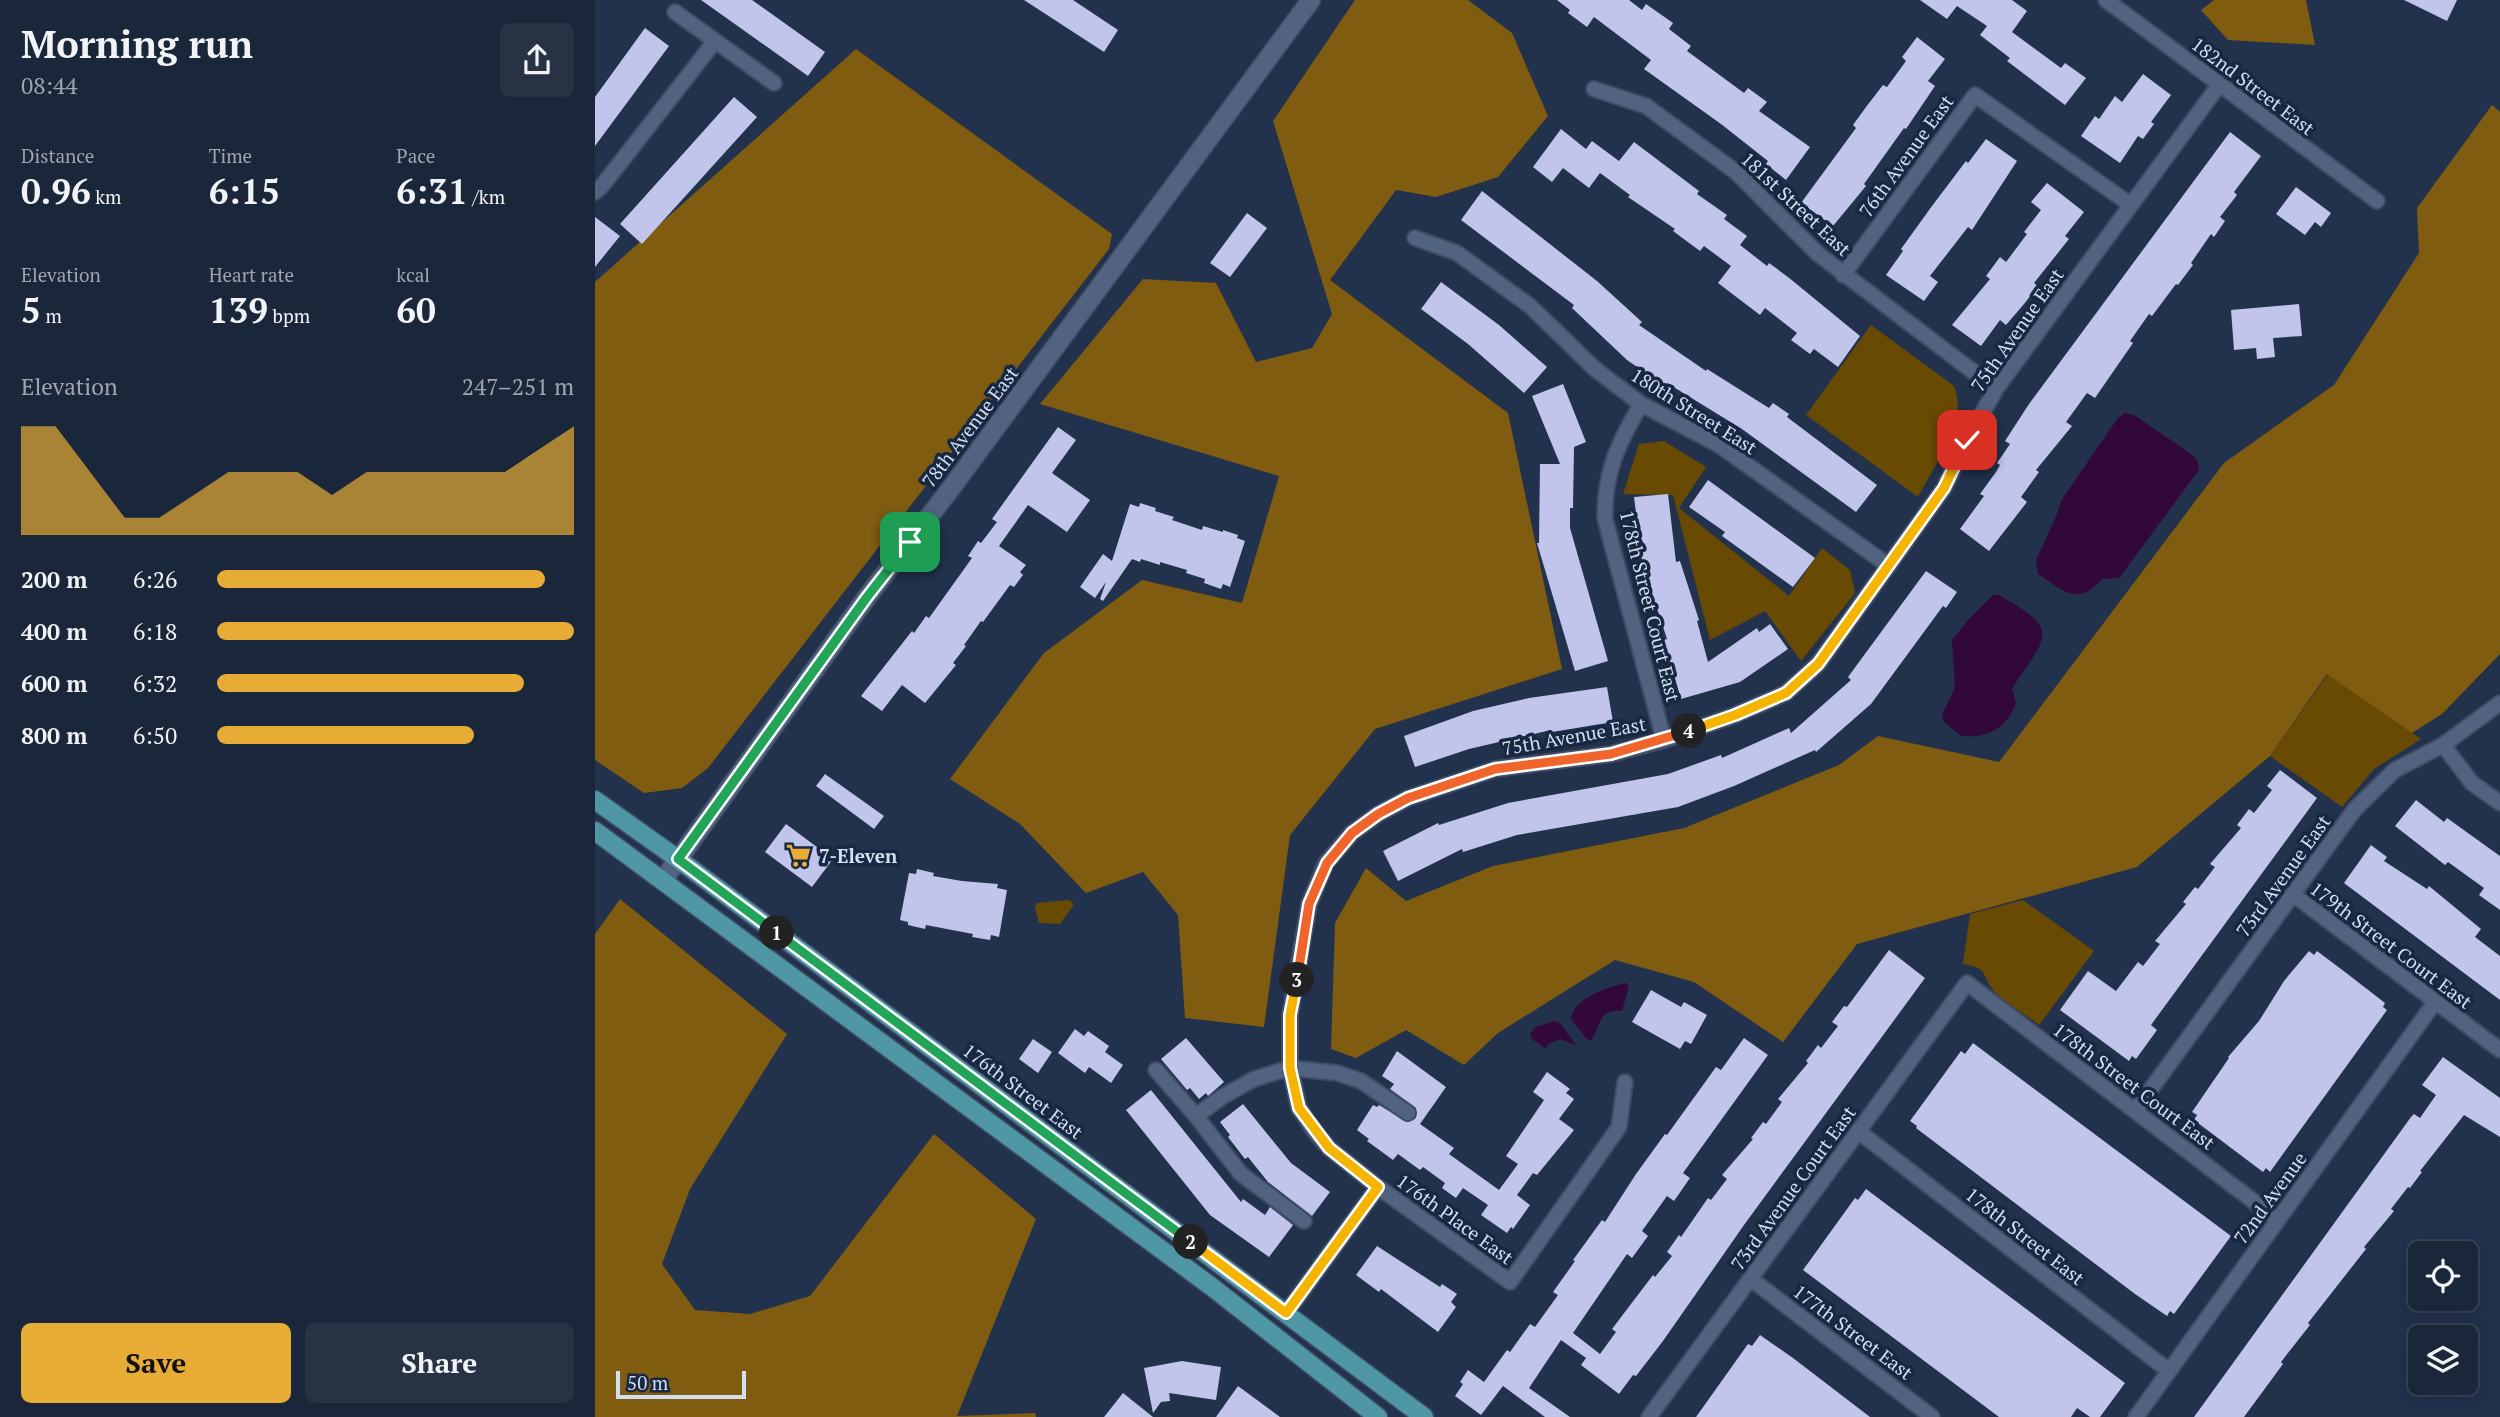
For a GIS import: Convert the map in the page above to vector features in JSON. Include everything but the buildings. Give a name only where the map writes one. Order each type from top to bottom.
[{"type":"main road","name":"176th Street East","points":[[595,800],[678,859],[1424,1417]]},
{"type":"main road","points":[[595,831],[664,879],[925,1076],[1212,1287],[1378,1417]]},
{"type":"main road","points":[[1212,1287],[1267,1316],[1286,1313]]},
{"type":"street","name":"78th Avenue East","points":[[664,879],[867,597],[960,476],[1311,0]]},
{"type":"street","name":"182nd Street East","points":[[2106,0],[2377,201]]},
{"type":"street","points":[[675,12],[774,83]]},
{"type":"street","points":[[595,192],[715,41]]},
{"type":"street","name":"75th Avenue East","points":[[1378,1187],[1329,1148],[1315,1132],[1299,1108],[1290,1068],[1290,1015],[1309,904],[1327,863],[1352,833],[1378,814],[1408,798],[1495,769],[1611,754],[1664,740],[1735,715],[1786,693],[1818,664],[1889,566],[1944,488],[1996,388],[2220,85]]},
{"type":"street","name":"181st Street East","points":[[1594,89],[1646,107],[1736,172],[1818,254],[1843,275],[1996,388]]},
{"type":"street","name":"76th Avenue East","points":[[1843,275],[1975,95],[2131,205]]},
{"type":"street","name":"180th Street East","points":[[1415,238],[1457,253],[1530,306],[1595,369],[1641,404],[1719,446],[1889,566]]},
{"type":"street","name":"178th Street Court East","points":[[1641,404],[1621,439],[1611,464],[1604,493],[1605,519],[1664,740]]},
{"type":"street","name":"73rd Avenue East","points":[[2135,1111],[2354,809],[2395,770],[2443,745],[2500,703]]},
{"type":"street","points":[[2443,745],[2472,783],[2500,803]]},
{"type":"street","name":"179th Street Court East","points":[[2294,895],[2500,1050]]},
{"type":"street","name":"178th Street Court East","points":[[1967,982],[2278,1220]]},
{"type":"street","name":"73rd Avenue Court East","points":[[1649,1417],[1967,982]]},
{"type":"street","name":"72nd Avenue","points":[[2136,1417],[2435,1002]]},
{"type":"street","points":[[1196,1115],[1254,1079],[1290,1068],[1337,1073],[1361,1081],[1408,1113]]},
{"type":"street","points":[[1156,1070],[1196,1115],[1241,1174],[1304,1221]]},
{"type":"street","name":"176th Place East","points":[[1378,1187],[1510,1282],[1619,1127],[1625,1082]]},
{"type":"street","name":"178th Street East","points":[[1858,1131],[2169,1371]]},
{"type":"street","points":[[1286,1313],[1378,1187]]},
{"type":"street","name":"177th Street East","points":[[1751,1279],[1932,1417]]},
{"type":"shaded area","points":[[1355,0],[1468,0],[1512,33],[1548,116],[1498,177],[1436,197],[1396,190],[1330,280],[1508,413],[1562,669],[1375,729],[1290,835],[1264,1027],[1185,1018],[1178,915],[1143,872],[1086,893],[1020,824],[950,779],[1044,653],[1142,580],[1242,603],[1279,476],[1040,404],[1143,279],[1216,283],[1256,362],[1312,348],[1332,314],[1273,121]]},
{"type":"shaded area","points":[[2214,0],[2306,0],[2315,45],[2228,40],[2201,10]]},
{"type":"shaded area","points":[[856,49],[1112,234],[1109,249],[708,768],[682,788],[644,793],[595,760],[595,282]]},
{"type":"shaded area","points":[[2492,105],[2500,112],[2500,654],[2442,714],[2412,733],[2327,674],[2270,756],[2137,867],[1857,944],[1783,1042],[1694,982],[1615,960],[1498,1033],[1464,1065],[1406,1030],[1356,1058],[1331,1049],[1335,923],[1366,868],[1406,901],[1493,866],[1684,828],[1839,765],[1878,736],[1999,762],[2224,463],[2334,385],[2419,253],[2417,208]]},
{"type":"shaded area","points":[[1871,325],[1954,386],[1957,413],[1953,428],[1948,443],[1918,497],[1806,415]]},
{"type":"shaded area","points":[[2125,413],[2134,415],[2194,456],[2199,470],[2119,578],[2102,579],[2085,592],[2070,593],[2038,574],[2036,560],[2061,501],[2108,432]]},
{"type":"shaded area","points":[[1664,441],[1706,467],[1679,508],[1789,596],[1822,548],[1850,570],[1855,593],[1801,661],[1765,611],[1710,640],[1673,495],[1623,494],[1639,444]]},
{"type":"shaded area","points":[[1993,595],[1999,595],[2031,616],[2039,624],[2041,642],[2012,689],[2016,703],[2007,719],[1995,730],[1979,736],[1961,736],[1944,722],[1942,715],[1955,687],[1952,640]]},
{"type":"shaded area","points":[[2328,674],[2421,739],[2374,769],[2342,807],[2270,756]]},
{"type":"shaded area","points":[[620,899],[787,1034],[690,1189],[662,1264],[695,1310],[750,1314],[810,1296],[934,1134],[1036,1219],[957,1416],[1035,1413],[1036,1417],[595,1417],[595,934]]},
{"type":"shaded area","points":[[1069,900],[1073,906],[1060,924],[1039,923],[1035,908],[1037,903]]},
{"type":"shaded area","points":[[2023,900],[2094,951],[2039,1025],[1998,995],[1981,970],[1963,964],[1970,914]]},
{"type":"shaded area","points":[[1626,983],[1629,986],[1622,1011],[1604,1015],[1591,1041],[1586,1038],[1571,1019],[1578,1005],[1601,991]]},
{"type":"shaded area","points":[[1554,1021],[1560,1023],[1576,1045],[1560,1039],[1548,1044],[1546,1049],[1532,1039],[1530,1034],[1536,1027]]},
{"type":"place","name":"7-Eleven","points":[[799,856]]},
{"type":"route","points":[[910,542],[867,597],[678,859],[1286,1313],[1378,1187],[1329,1148],[1315,1132],[1299,1108],[1290,1068],[1290,1015],[1309,904],[1327,863],[1352,833],[1378,814],[1408,798],[1495,769],[1611,754],[1664,740],[1735,715],[1786,693],[1818,664],[1889,566],[1944,488],[1967,440]]}]
